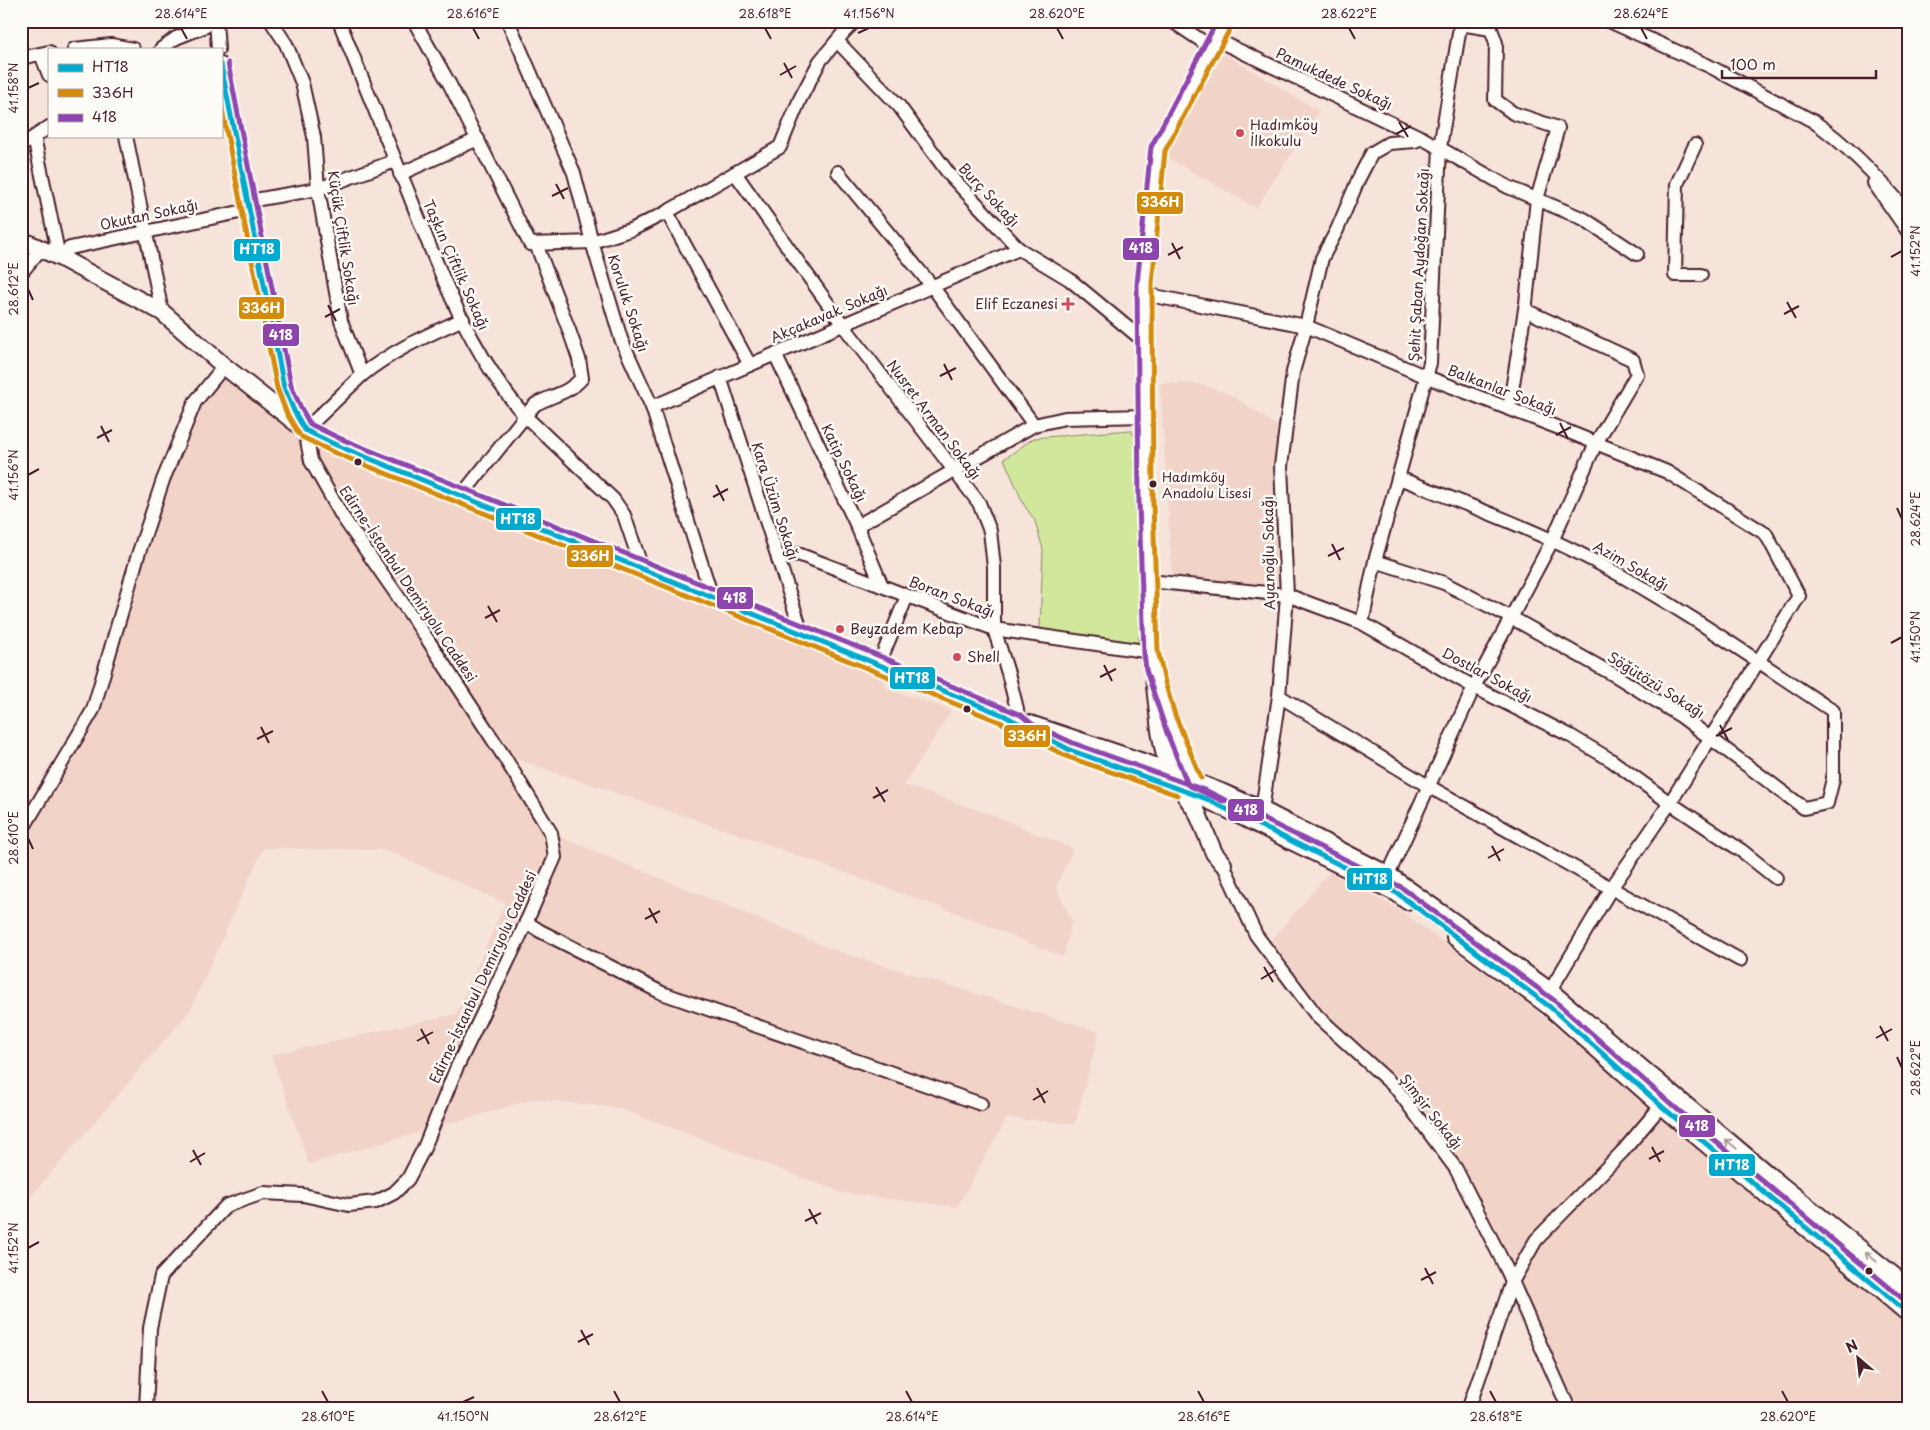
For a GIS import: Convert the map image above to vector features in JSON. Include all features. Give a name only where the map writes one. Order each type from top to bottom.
[{"type":"main road","points":[[21,240],[59,257],[162,312],[224,366],[306,430],[336,445],[712,596],[1018,722],[1039,727],[1168,770],[1262,810],[1388,875],[1550,991],[1772,1178],[1909,1288]]},
{"type":"main road","points":[[1152,660],[1160,731],[1168,770],[1197,812],[1214,852],[1224,864]]},
{"type":"main road","points":[[1152,660],[1174,731],[1212,820],[1224,864]]},
{"type":"main road","points":[[1018,722],[1028,730],[1070,750],[1204,798],[1397,894],[1550,1007],[1662,1106],[1909,1314]]},
{"type":"street","name":"Taşkın Çiftlik Sokağı","points":[[339,21],[437,266],[463,319],[504,392],[525,416],[604,490],[624,515],[642,568]]},
{"type":"street","points":[[414,21],[450,85],[530,244],[592,242],[633,229],[667,212],[780,147],[800,99],[820,61],[856,21]]},
{"type":"street","name":"Koruluk Sokağı","points":[[508,21],[574,173],[592,242],[622,339],[652,407],[712,596]]},
{"type":"street","name":"Pamukdede Sokağı","points":[[1172,21],[1213,43],[1422,138],[1508,187],[1584,219],[1637,254]]},
{"type":"street","points":[[1152,660],[1145,416],[1144,294],[1158,149],[1226,21]]},
{"type":"street","points":[[1609,21],[1709,66],[1788,106],[1828,131],[1888,189],[1909,214]]},
{"type":"street","points":[[163,48],[176,38],[207,22],[217,44]]},
{"type":"street","points":[[1460,23],[1491,29],[1496,43],[1495,100],[1513,113],[1558,128],[1537,199],[1525,310],[1509,409]]},
{"type":"street","name":"Şehit Şaban Aydoğan Sokağı","points":[[1362,623],[1374,561],[1430,363],[1440,147],[1460,23]]},
{"type":"street","name":"Küçük Çiftlik Sokağı","points":[[274,26],[286,44],[302,82],[314,137],[318,189],[341,321],[362,374]]},
{"type":"street","name":"Burç Sokağı","points":[[837,41],[899,106],[949,174],[1019,249],[1069,279],[1145,342]]},
{"type":"street","points":[[84,48],[112,45],[128,48]]},
{"type":"street","points":[[21,58],[45,53],[48,70]]},
{"type":"street","points":[[222,69],[284,387],[294,411],[306,430],[362,374],[379,361],[422,337],[463,319]]},
{"type":"street","points":[[21,146],[48,128]]},
{"type":"street","points":[[34,137],[59,257]]},
{"type":"street","points":[[126,138],[162,312]]},
{"type":"street","name":"Ayanoğlu Sokağı","points":[[1262,810],[1279,696],[1287,595],[1281,466],[1293,372],[1322,258],[1337,230],[1372,153],[1389,143],[1414,141],[1422,138]]},
{"type":"street","points":[[400,174],[478,139]]},
{"type":"street","points":[[1695,145],[1677,184],[1675,275],[1701,275]]},
{"type":"street","points":[[1852,153],[1909,233]]},
{"type":"street","name":"Okutan Sokağı","points":[[59,257],[70,248],[318,189],[395,161]]},
{"type":"street","points":[[838,172],[932,286],[1034,425]]},
{"type":"street","name":"Nusret Arman Sokağı","points":[[735,173],[843,325],[979,503],[990,531],[994,567],[994,629],[1008,673],[1017,709],[1018,722]]},
{"type":"street","points":[[667,212],[750,365]]},
{"type":"street","points":[[461,496],[535,405],[564,393],[576,385],[582,378],[579,359],[536,244]]},
{"type":"street","points":[[21,273],[41,249]]},
{"type":"street","name":"Akçakavak Sokağı","points":[[652,407],[1019,249]]},
{"type":"street","name":"Balkanlar Sokağı","points":[[1144,294],[1306,326],[1427,377],[1667,472],[1766,534],[1799,596],[1759,662]]},
{"type":"street","points":[[1388,875],[1474,687],[1552,541],[1596,443],[1637,374],[1633,360],[1525,310]]},
{"type":"street","name":"Katip Sokağı","points":[[775,354],[857,526],[882,586]]},
{"type":"street","points":[[21,832],[93,710],[138,555],[163,480],[195,402],[224,366]]},
{"type":"street","name":"Kara Üzüm Sokağı","points":[[720,378],[802,633]]},
{"type":"street","points":[[857,526],[1034,425],[1065,418],[1145,416]]},
{"type":"street","name":"Edirne-İstanbul Demiryolu Caddesi","points":[[146,1409],[150,1328],[161,1276],[226,1206],[263,1193],[303,1195],[349,1205],[376,1202],[394,1193],[408,1179],[424,1148],[456,1069],[526,922],[554,857],[551,833],[503,755],[342,516],[311,461],[306,430]]},
{"type":"street","name":"Azim Sokağı","points":[[1399,478],[1504,519],[1598,563],[1632,582],[1833,711]]},
{"type":"street","name":"Boran Sokağı","points":[[778,559],[798,554],[994,629],[1152,660]]},
{"type":"street","name":"Söğütözü Sokağı","points":[[1374,561],[1444,583],[1512,618],[1616,676],[1710,737],[1804,808],[1827,803],[1834,779],[1833,711]]},
{"type":"street","name":"Dostlar Sokağı","points":[[1149,581],[1287,595],[1362,623],[1474,687],[1569,735],[1611,760],[1670,803],[1742,851],[1776,878]]},
{"type":"street","points":[[879,664],[907,596]]},
{"type":"street","points":[[1550,991],[1612,887],[1670,803],[1759,662]]},
{"type":"street","points":[[1279,696],[1428,786],[1740,960]]},
{"type":"street","name":"Şimşir Sokağı","points":[[1224,864],[1256,935],[1317,1016],[1396,1088],[1456,1169],[1512,1282],[1569,1409]]},
{"type":"street","points":[[526,922],[662,993],[980,1104]]},
{"type":"street","points":[[1465,1409],[1468,1407],[1512,1282],[1536,1240],[1623,1151],[1662,1106]]},
{"type":"shaded area","name":"Hadımköy İlkokulu","points":[[1224,54],[1319,111],[1256,208],[1163,155]]},
{"type":"shaded area","points":[[224,366],[302,433],[881,674],[887,689],[952,710],[904,785],[990,814],[1073,849],[1056,887],[1072,921],[1063,957],[969,918],[758,841],[504,755],[551,833],[834,950],[1099,1032],[1075,1124],[1007,1118],[957,1207],[843,1193],[619,1108],[534,1099],[309,1164],[271,1055],[456,1014],[505,903],[386,850],[263,848],[190,1011],[21,1208],[21,832],[93,710],[138,555],[195,402]]},
{"type":"shaded area","name":"Hadımköy Anadolu Lisesi","points":[[1160,383],[1202,384],[1233,396],[1277,426],[1273,475],[1278,585],[1172,576]]},
{"type":"shaded area","points":[[1330,872],[1400,910],[1538,1012],[1909,1325],[1909,1409],[1578,1409],[1514,1267],[1463,1165],[1402,1083],[1327,1015],[1271,940]]},
{"type":"green space","points":[[1131,430],[1136,439],[1144,619],[1136,648],[1040,629],[1043,550],[1035,521],[1024,505],[1004,459],[1034,438]]},
{"type":"transit line","name":"418","points":[[1217,21],[1151,147],[1137,284],[1139,503],[1146,670],[1167,733],[1188,785],[1223,801]]},
{"type":"transit line","name":"336H","points":[[1201,778],[1175,715],[1158,651],[1153,503],[1152,284],[1165,151],[1232,25]]},
{"type":"transit line","name":"418","points":[[228,63],[291,385],[310,424],[339,438],[1021,715],[1032,724],[1073,743],[1207,791],[1401,887],[1555,1001],[1671,1104],[1909,1304]]},
{"type":"transit line","name":"HT18","points":[[222,70],[284,387],[294,411],[305,430]]},
{"type":"transit line","name":"336H","points":[[222,109],[277,388],[287,414],[299,434]]},
{"type":"transit line","name":"HT18","points":[[305,430],[336,445],[1003,715],[1070,750],[1204,798],[1397,893],[1550,1007],[1666,1110],[1909,1314]]},
{"type":"transit line","name":"336H","points":[[302,437],[333,452],[1000,722],[1068,757],[1177,795]]},
{"type":"place","name":"Hadımköy İlkokulu","points":[[1240,133]]},
{"type":"place","name":"Elif Eczanesi","points":[[1068,304]]},
{"type":"place","name":"Hadımköy Anadolu Lisesi","points":[[1153,484]]},
{"type":"place","name":"Beyzadem Kebap","points":[[840,629]]},
{"type":"place","name":"Shell","points":[[957,657]]}]
